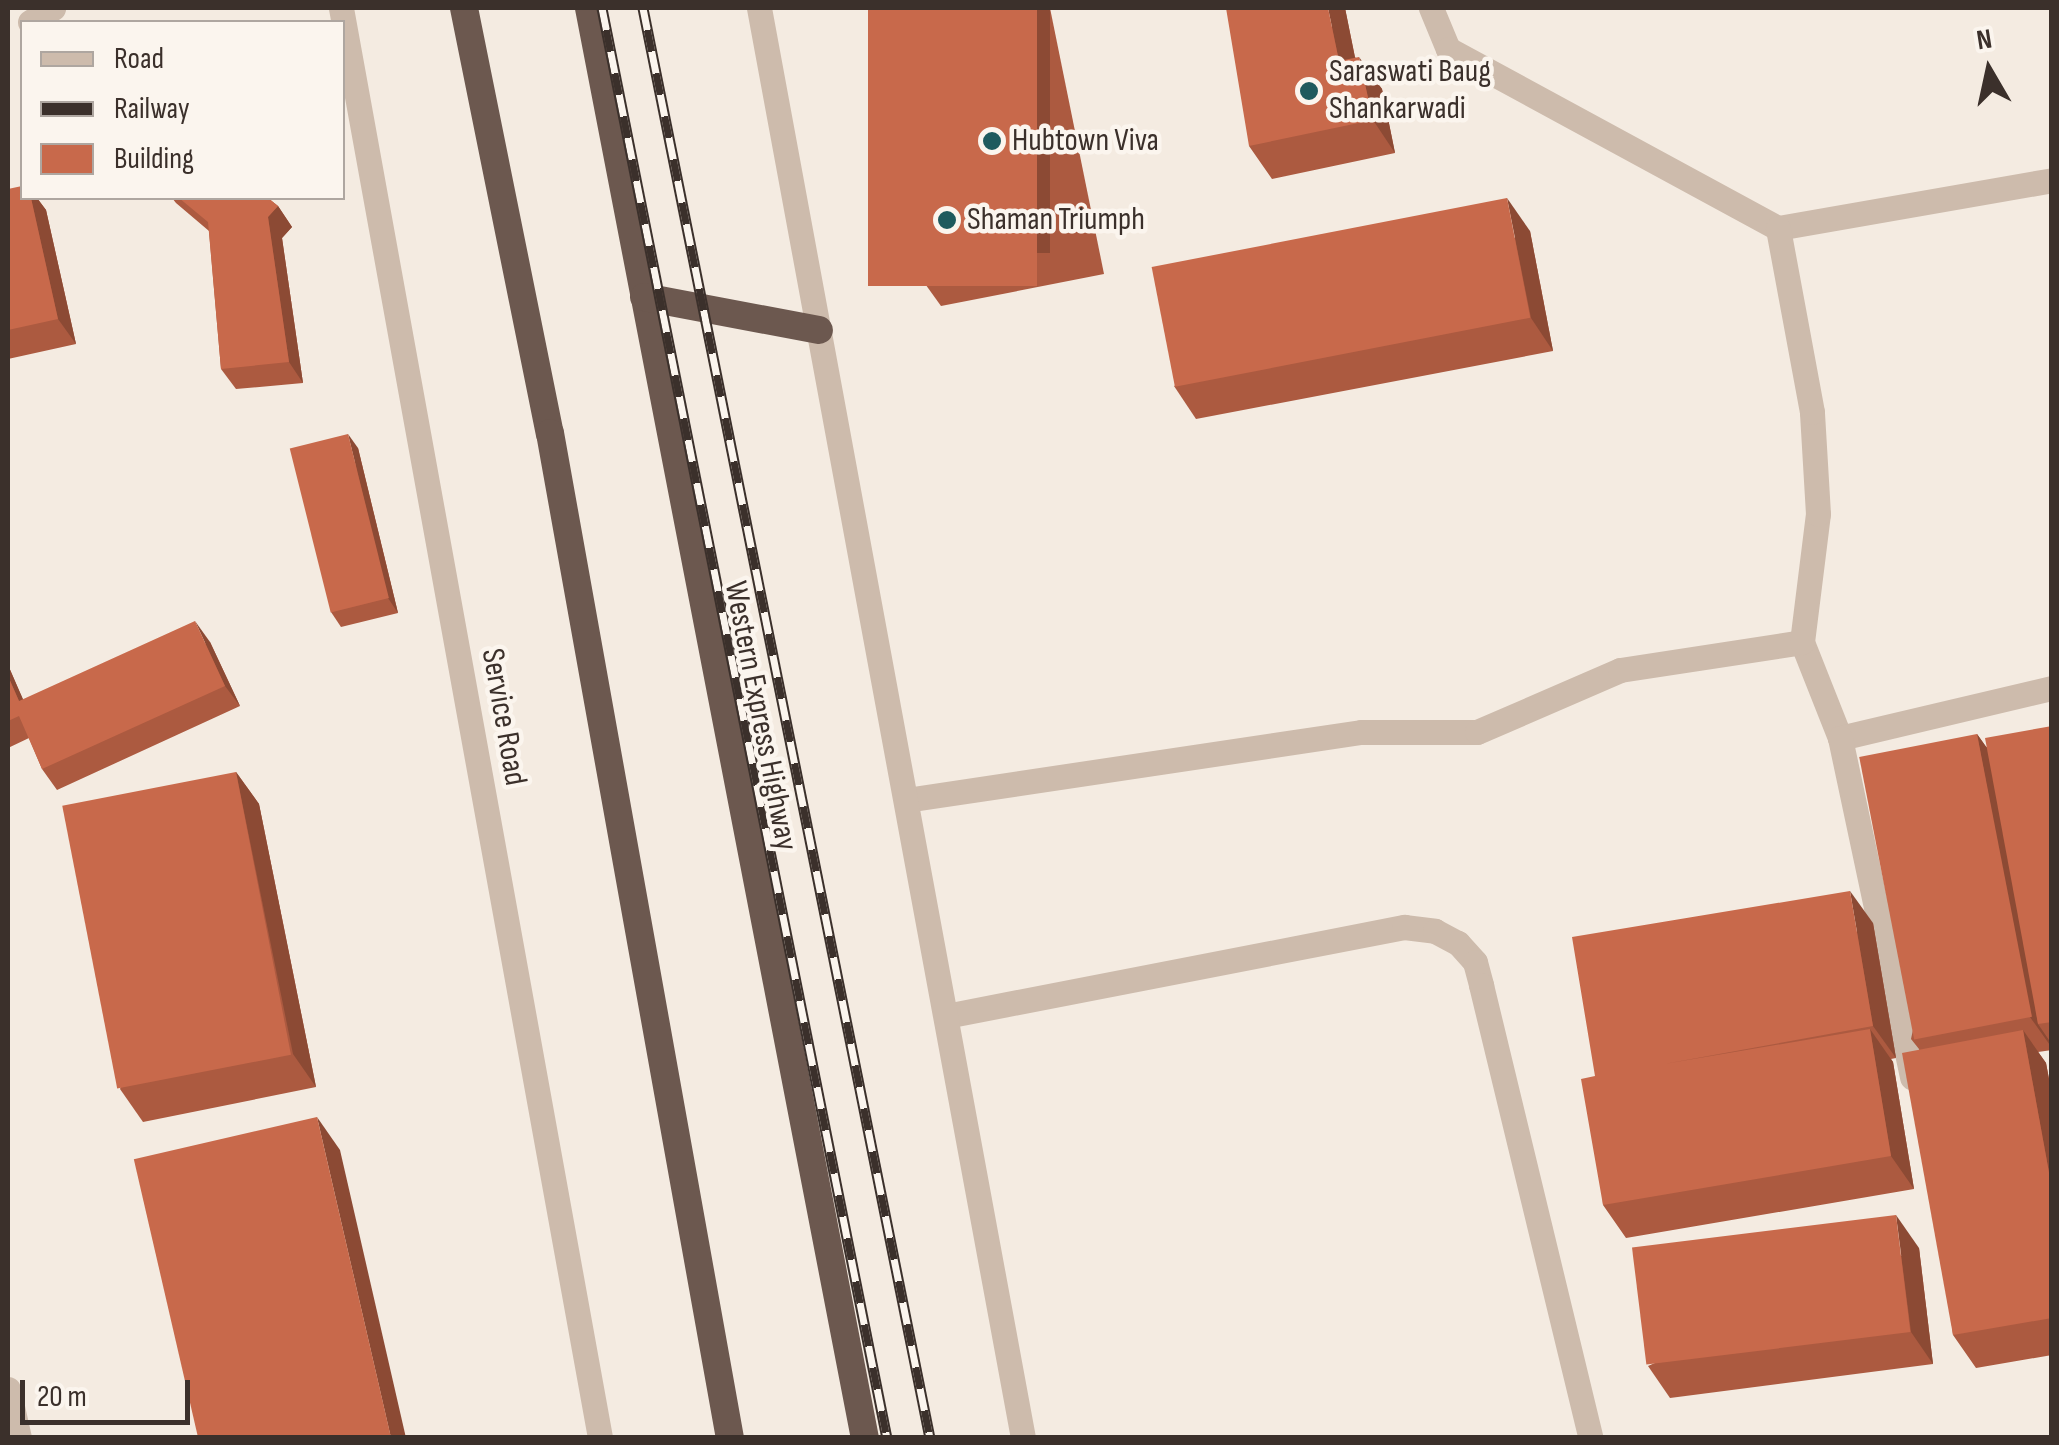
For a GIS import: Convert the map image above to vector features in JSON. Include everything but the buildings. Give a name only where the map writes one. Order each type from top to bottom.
[{"type":"highway","points":[[464,8],[550,433],[730,1438]]},
{"type":"highway","name":"Western Express Highway","points":[[588,8],[865,1438]]},
{"type":"highway","points":[[644,297],[819,330]]},
{"type":"street","points":[[759,8],[1023,1438]]},
{"type":"street","points":[[1431,8],[1448,49],[1778,228],[2052,180]]},
{"type":"street","name":"Service Road","points":[[345,25],[600,1438]]},
{"type":"street","points":[[1778,228],[1812,412],[1818,514],[1802,642],[1840,738],[1912,1076]]},
{"type":"street","points":[[906,800],[1361,732],[1477,732],[1620,670],[1802,642]]},
{"type":"street","points":[[1840,738],[2052,688]]},
{"type":"street","points":[[946,1016],[1404,927],[1435,931],[1458,943],[1475,962],[1591,1438]]},
{"type":"street","points":[[9,1402],[19,1438]]},
{"type":"railway","points":[[602,8],[887,1438]]},
{"type":"railway","points":[[643,8],[930,1438]]},
{"type":"place","name":"Saraswati Baug Shankarwadi","points":[[1309,91]]},
{"type":"place","name":"Hubtown Viva","points":[[992,141]]},
{"type":"place","name":"Shaman Triumph","points":[[947,220]]}]
